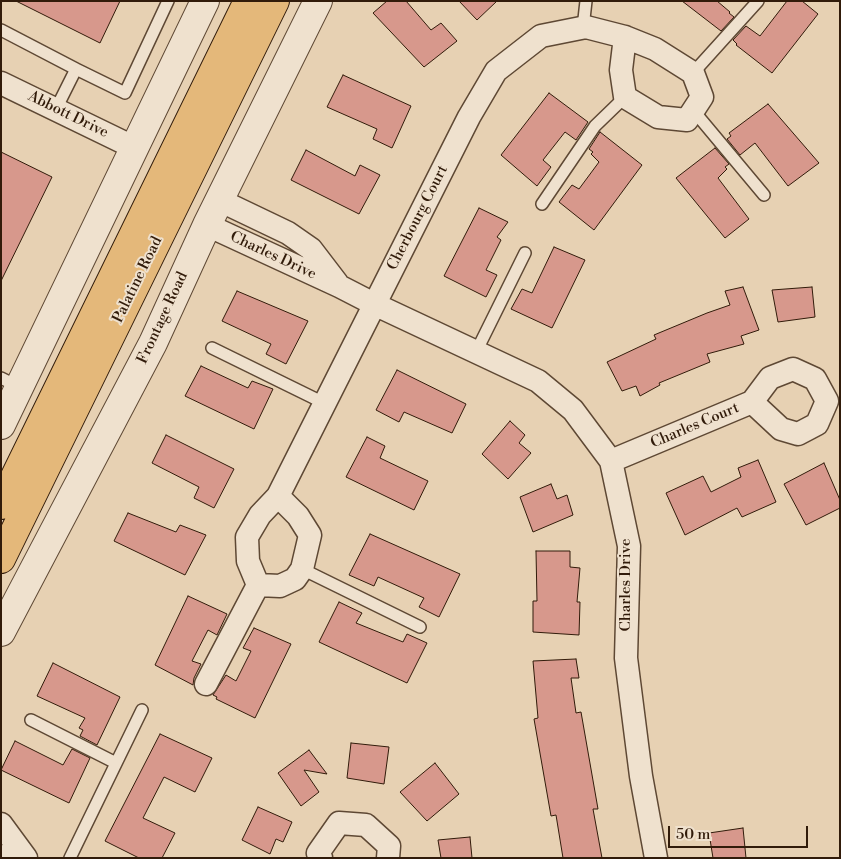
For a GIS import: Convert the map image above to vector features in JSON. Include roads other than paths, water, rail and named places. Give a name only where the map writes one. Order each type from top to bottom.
[{"type":"highway","name":"Palatine Road","points":[[1,505],[248,1]]},
{"type":"highway","name":"Palatine Road","points":[[1,559],[274,1]]},
{"type":"street","points":[[1,425],[10,382],[135,148],[205,1]]},
{"type":"street","name":"Frontage Road","points":[[1,632],[153,344],[219,200],[318,1]]},
{"type":"street","name":"Cherbourg Court","points":[[258,585],[248,561],[247,537],[260,515],[278,496],[469,118],[496,71],[541,36],[583,28],[625,37],[655,50],[693,73]]},
{"type":"street","points":[[625,37],[621,70],[625,97],[658,118],[687,120],[702,97],[693,73]]},
{"type":"street","name":"Abbott Drive","points":[[1,83],[135,148]]},
{"type":"street","name":"Charles Drive","points":[[219,200],[288,233],[311,249],[339,286]]},
{"type":"street","name":"Charles Drive","points":[[207,225],[538,382],[572,410],[611,461],[629,546],[626,658],[641,776],[656,858]]},
{"type":"street","name":"Charles Court","points":[[611,461],[752,402],[770,378],[793,369],[815,379],[827,401],[817,424],[798,434],[781,429],[752,402]]},
{"type":"street","points":[[206,684],[258,585],[280,586],[295,579],[302,569],[310,535],[298,516],[278,496]]},
{"type":"street","points":[[321,858],[318,853],[338,823],[366,825],[389,846],[388,858]]},
{"type":"street","points":[[1,824],[26,858]]},
{"type":"street","points":[[1,856],[5,858]]},
{"type":"lane","points":[[1,30],[125,93],[168,1]]},
{"type":"lane","points":[[583,28],[586,1]]},
{"type":"lane","points":[[693,73],[758,1]]},
{"type":"lane","points":[[56,109],[76,69]]},
{"type":"lane","points":[[542,204],[595,126],[625,97]]},
{"type":"lane","points":[[693,110],[764,195]]},
{"type":"lane","points":[[476,352],[525,253]]},
{"type":"lane","points":[[212,348],[324,403]]},
{"type":"lane","points":[[302,569],[420,627]]},
{"type":"lane","points":[[70,858],[142,710]]},
{"type":"lane","points":[[31,720],[116,763]]}]
